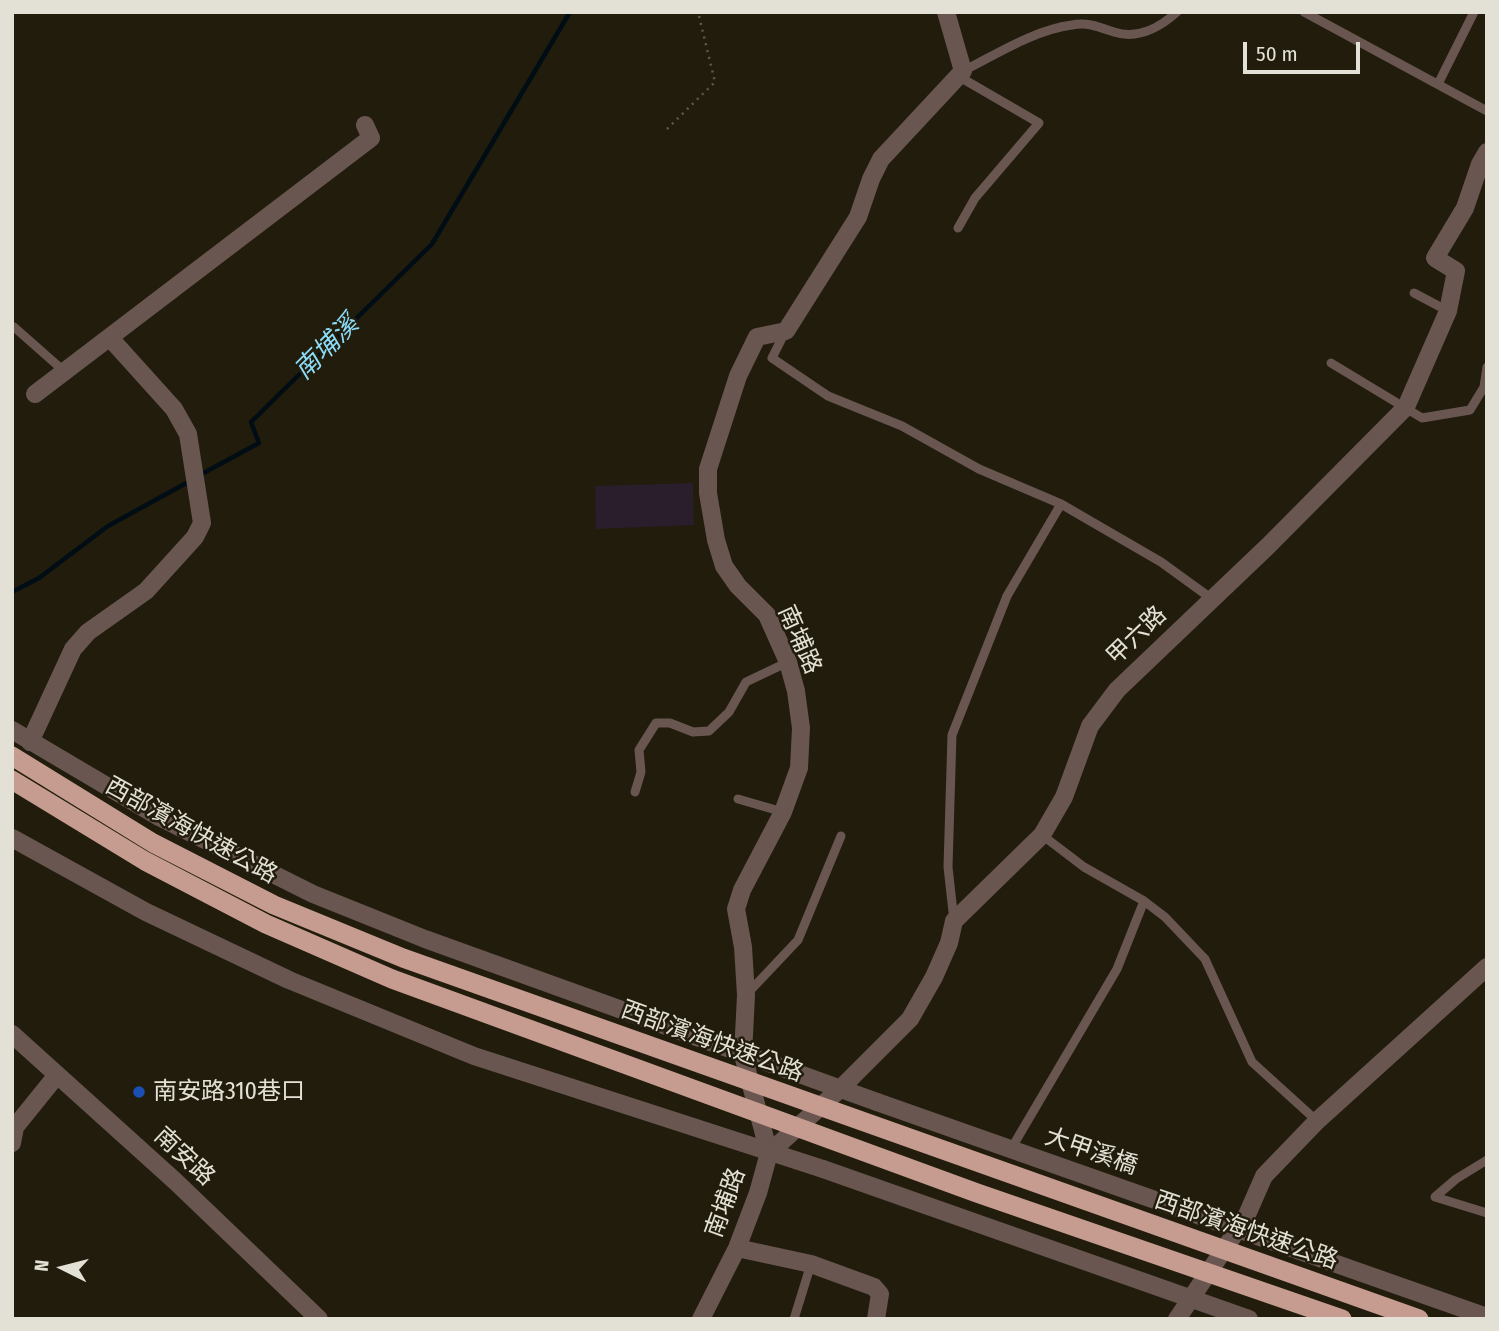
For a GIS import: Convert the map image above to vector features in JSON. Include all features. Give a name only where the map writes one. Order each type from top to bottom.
[{"type":"highway","name":"西部濱海快速公路","points":[[12,756],[153,843],[274,905],[403,958],[1419,1319]]},
{"type":"highway","name":"西部濱海快速公路","points":[[12,780],[145,861],[266,924],[392,979],[977,1193],[1342,1319]]},
{"type":"street","points":[[786,331],[858,217],[881,159],[960,73],[947,12]]},
{"type":"street","points":[[35,394],[371,138],[365,125]]},
{"type":"street","name":"甲六路","points":[[769,1153],[841,1088],[910,1019],[934,977],[949,943],[954,921],[1042,835],[1064,797],[1090,726],[1117,690],[1405,407],[1448,311],[1456,271],[1435,258],[1465,208],[1480,164],[1487,152]]},
{"type":"street","name":"南埔路","points":[[701,1319],[737,1248],[758,1193],[769,1153],[743,1055],[746,995],[743,947],[736,909],[742,890],[783,812],[799,768],[800,728],[796,691],[788,662],[767,615],[738,586],[724,566],[716,540],[708,493],[708,469],[738,376],[757,337],[786,331]]},
{"type":"street","points":[[30,742],[73,649],[88,632],[146,591],[195,537],[202,523],[188,434],[174,409],[110,338]]},
{"type":"street","name":"大甲溪橋","points":[[12,730],[159,817],[313,894],[425,939],[743,1055],[1487,1317]]},
{"type":"street","points":[[12,838],[146,912],[289,980],[474,1056],[823,1170],[1249,1319]]},
{"type":"street","points":[[1177,1319],[1246,1217],[1264,1176],[1317,1121],[1487,967]]},
{"type":"street","name":"南安路","points":[[12,1034],[175,1181],[319,1319]]},
{"type":"street","points":[[12,1143],[15,1127],[57,1075]]},
{"type":"street","points":[[737,1248],[811,1264],[874,1287],[880,1294],[876,1319]]},
{"type":"lane","points":[[960,73],[1027,39],[1071,25],[1098,25],[1116,33],[1134,35],[1164,23],[1177,12]]},
{"type":"lane","points":[[1304,12],[1487,111]]},
{"type":"lane","points":[[1438,84],[1474,12]]},
{"type":"lane","points":[[958,228],[975,198],[1039,123],[960,73]]},
{"type":"lane","points":[[1414,293],[1448,311]]},
{"type":"lane","points":[[14,327],[65,372]]},
{"type":"lane","points":[[786,331],[772,358],[828,396],[902,426],[979,469],[1061,504],[1161,562],[1212,599]]},
{"type":"lane","points":[[1331,363],[1422,418],[1470,410],[1484,387],[1487,367]]},
{"type":"lane","points":[[954,921],[948,867],[952,735],[1007,596],[1061,504]]},
{"type":"lane","points":[[635,792],[641,772],[639,750],[656,723],[670,723],[693,733],[709,731],[729,712],[746,682],[788,662]]},
{"type":"lane","points":[[738,799],[783,812]]},
{"type":"lane","points":[[1042,835],[1084,867],[1144,901],[1165,917],[1205,958],[1252,1062],[1317,1121]]},
{"type":"lane","points":[[746,995],[798,940],[841,836]]},
{"type":"lane","points":[[1011,1149],[1117,969],[1144,901]]},
{"type":"lane","points":[[1487,1160],[1456,1179],[1435,1197],[1487,1213]]},
{"type":"lane","points":[[794,1319],[811,1264]]},
{"type":"path","points":[[667,129],[715,82],[698,12]]},
{"type":"shaded area","points":[[693,483],[694,525],[596,529],[595,486]]},
{"type":"waterway","name":"南埔溪","points":[[198,476],[259,443],[251,422],[432,244],[570,12]]},
{"type":"waterway","name":"南埔溪","points":[[12,592],[39,578],[108,526],[190,481]]},
{"type":"place","name":"南安路310巷口","points":[[139,1092]]}]
